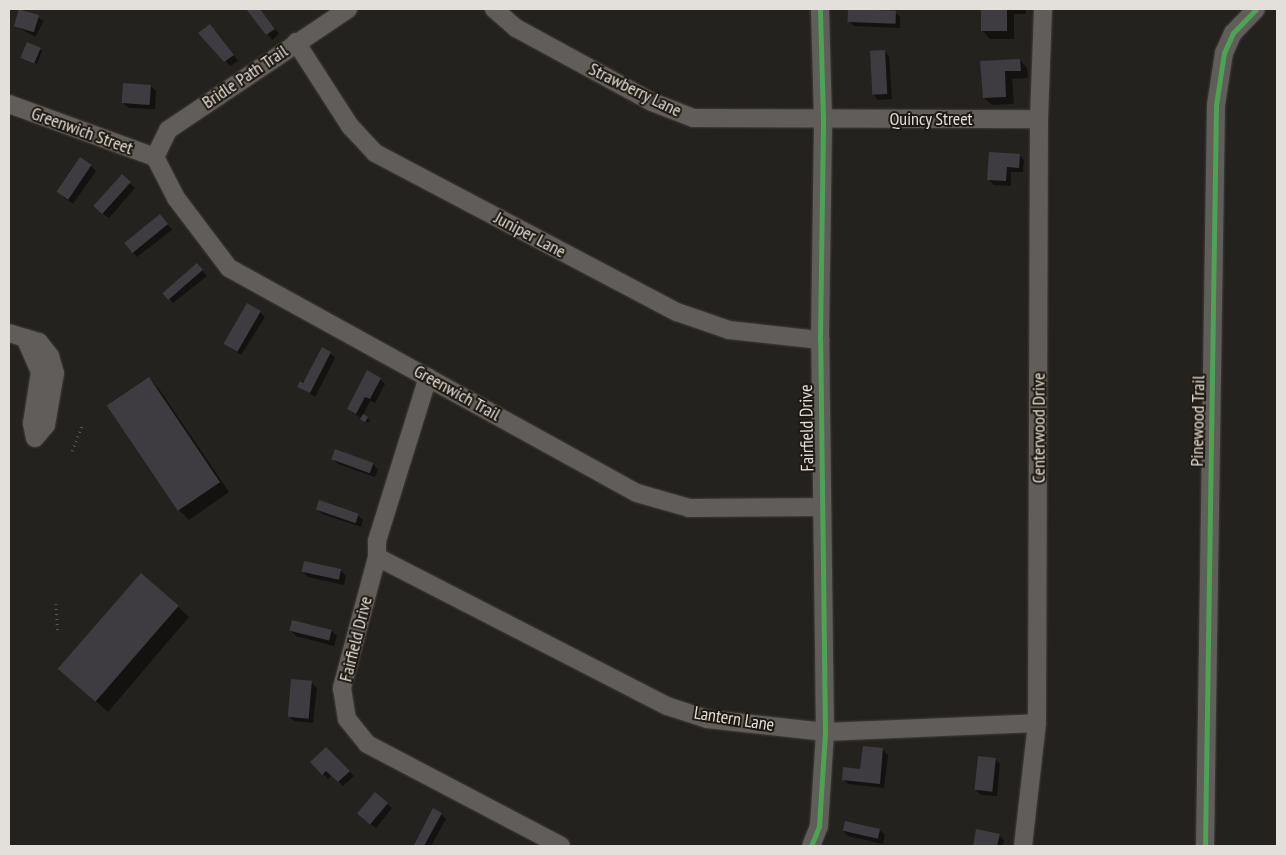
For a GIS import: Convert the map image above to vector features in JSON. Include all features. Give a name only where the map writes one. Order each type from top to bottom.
[{"type":"street","name":"Bridle Path Trail","points":[[155,157],[168,130],[296,42],[348,9]]},
{"type":"street","name":"Strawberry Lane","points":[[494,9],[516,28],[652,102],[693,118],[823,118]]},
{"type":"street","name":"Fairfield Drive","points":[[811,846],[819,826],[825,732],[820,340],[823,118],[820,9]]},
{"type":"street","name":"Centerwood Drive","points":[[1023,846],[1037,722],[1039,119],[1043,9]]},
{"type":"street","name":"Pinewood Trail","points":[[1205,846],[1216,105],[1224,53],[1233,33],[1256,9]]},
{"type":"street","name":"Juniper Lane","points":[[296,42],[350,126],[376,153],[677,312],[729,330],[820,340]]},
{"type":"street","name":"Greenwich Street","points":[[9,104],[155,157]]},
{"type":"street","name":"Quincy Street","points":[[823,118],[1039,119]]},
{"type":"street","name":"Greenwich Trail","points":[[155,157],[176,198],[229,268],[637,493],[689,508],[822,507]]},
{"type":"street","points":[[17,336],[39,342],[50,356],[55,373],[46,425],[35,438],[32,423],[40,372],[17,336]]},
{"type":"street","name":"Fairfield Drive","points":[[428,377],[377,541],[377,557],[342,688],[347,719],[367,744],[561,846]]},
{"type":"street","name":"Lantern Lane","points":[[377,557],[667,706],[707,719],[825,732],[1037,722]]},
{"type":"path","points":[[72,451],[81,428]]},
{"type":"path","points":[[56,604],[58,632]]},
{"type":"building","points":[[19,9],[39,15],[34,32],[14,26]]},
{"type":"building","points":[[246,9],[260,9],[275,29],[266,35]]},
{"type":"building","points":[[848,9],[896,11],[896,24],[848,22]]},
{"type":"building","points":[[981,9],[1007,9],[1007,31],[981,31]]},
{"type":"building","points":[[210,24],[234,55],[224,62],[198,33]]},
{"type":"building","points":[[27,42],[41,48],[34,64],[20,58]]},
{"type":"building","points":[[885,50],[887,94],[872,95],[870,51]]},
{"type":"building","points":[[1020,59],[1021,71],[1005,71],[1006,97],[983,98],[980,61]]},
{"type":"building","points":[[123,83],[151,85],[150,105],[122,103]]},
{"type":"building","points":[[989,152],[1020,154],[1019,168],[1007,167],[1006,181],[987,180]]},
{"type":"building","points":[[80,157],[92,165],[68,200],[57,192]]},
{"type":"building","points":[[122,174],[131,182],[102,214],[93,206]]},
{"type":"building","points":[[160,214],[168,224],[132,253],[124,243]]},
{"type":"building","points":[[197,263],[203,270],[168,300],[162,293]]},
{"type":"building","points":[[247,303],[261,311],[237,352],[224,344]]},
{"type":"building","points":[[322,347],[331,352],[310,393],[297,387],[300,381],[303,383]]},
{"type":"building","points":[[367,370],[381,378],[370,399],[365,397],[356,414],[347,409]]},
{"type":"building","points":[[149,377],[220,482],[178,511],[107,406]]},
{"type":"building","points":[[363,414],[368,417],[365,422],[360,419]]},
{"type":"building","points":[[335,449],[374,463],[370,473],[331,459]]},
{"type":"building","points":[[319,500],[359,514],[355,523],[316,509]]},
{"type":"building","points":[[304,561],[341,569],[339,580],[302,572]]},
{"type":"building","points":[[141,573],[179,606],[95,702],[58,669]]},
{"type":"building","points":[[292,620],[332,630],[329,641],[289,631]]},
{"type":"building","points":[[291,679],[312,681],[309,719],[288,717]]},
{"type":"building","points":[[863,746],[883,748],[880,784],[842,780],[843,767],[860,769]]},
{"type":"building","points":[[326,747],[350,771],[338,782],[326,771],[322,775],[310,762]]},
{"type":"building","points":[[978,756],[996,758],[992,792],[974,790]]},
{"type":"building","points":[[375,792],[388,803],[370,824],[357,813]]},
{"type":"building","points":[[433,808],[442,813],[424,846],[416,846],[414,845]]},
{"type":"building","points":[[845,821],[880,829],[878,839],[843,831]]},
{"type":"building","points":[[976,829],[1000,834],[997,846],[973,846]]},
{"type":"cycle path","points":[[811,846],[819,826],[825,732],[820,340],[823,118],[820,9]]},
{"type":"cycle path","points":[[1205,846],[1216,105],[1224,53],[1233,33],[1256,9]]}]
